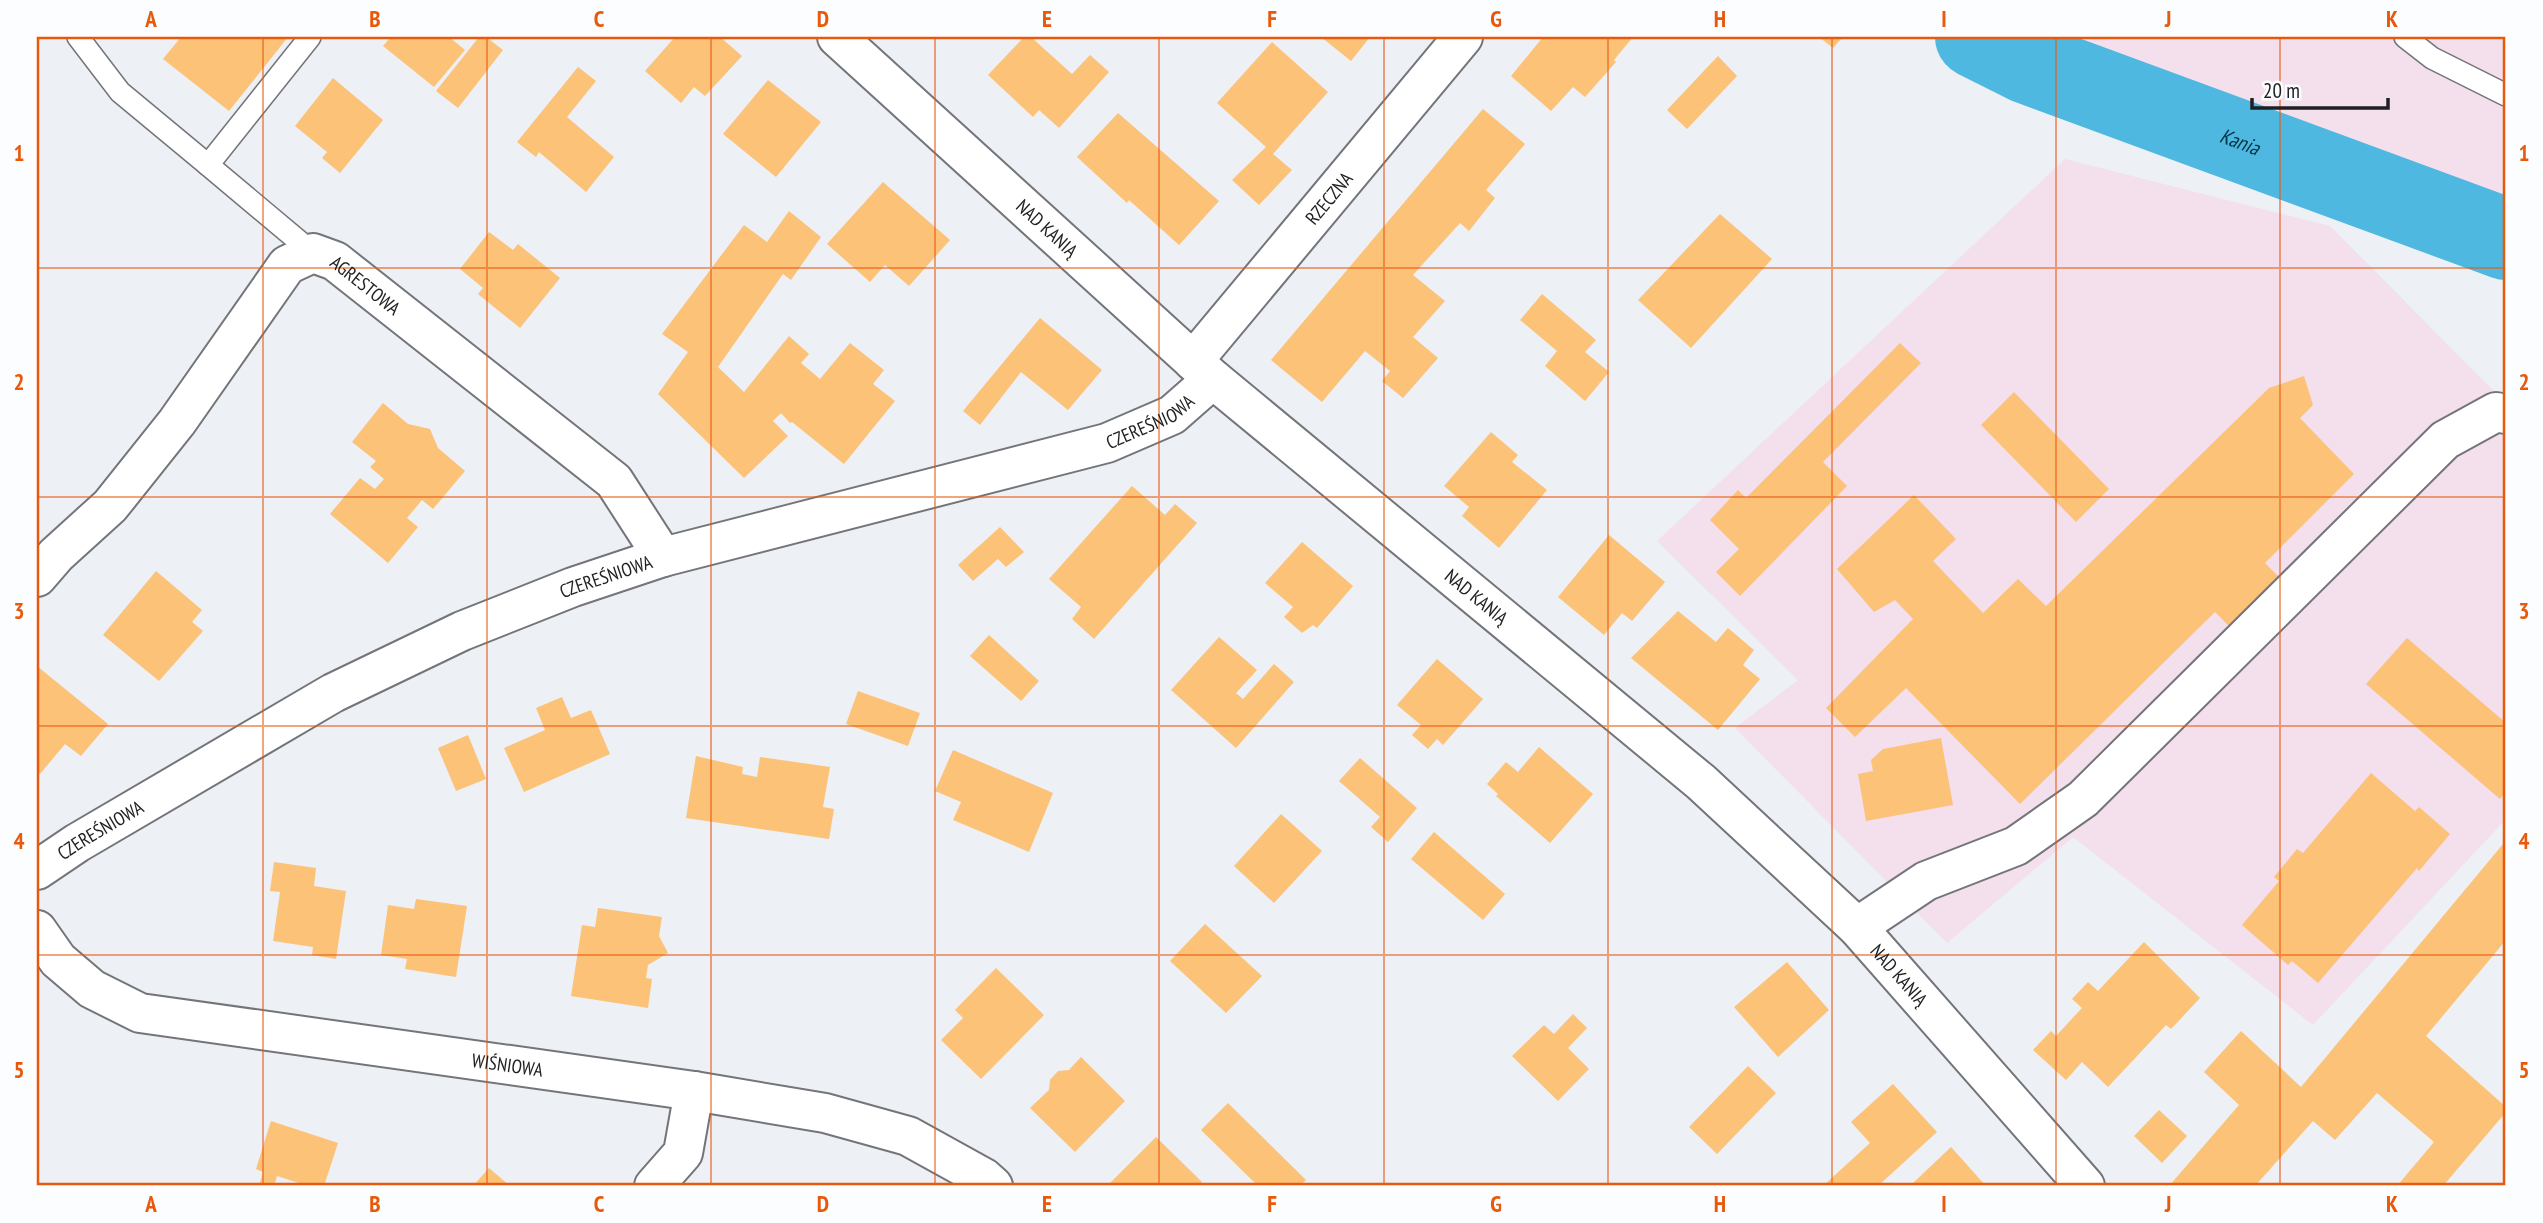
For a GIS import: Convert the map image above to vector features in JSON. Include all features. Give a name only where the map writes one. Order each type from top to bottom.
[{"type":"street","name":"NAD KANIĄ","points":[[837,37],[1203,370],[1701,782],[1857,927],[2085,1186]]},
{"type":"street","name":"RZECZNA","points":[[1203,370],[1463,37]]},
{"type":"street","name":"AGRESTOWA","points":[[37,577],[56,555],[110,506],[177,422],[286,265],[313,253],[335,261],[614,481],[663,557]]},
{"type":"street","name":"CZEREŚNIOWA","points":[[37,870],[111,823],[333,693],[462,631],[573,587],[663,557],[1107,443],[1172,415],[1203,370]]},
{"type":"street","points":[[1857,927],[1926,881],[2017,846],[2083,799],[2445,440],[2501,413]]},
{"type":"street","name":"WIŚNIOWA","points":[[37,930],[58,960],[92,989],[139,1013],[694,1091],[825,1113],[908,1136],[984,1178],[993,1186]]},
{"type":"street","points":[[654,1186],[683,1153],[694,1091]]},
{"type":"lane","points":[[78,37],[120,92],[313,253]]},
{"type":"lane","points":[[208,165],[310,37]]},
{"type":"lane","points":[[2405,37],[2432,58],[2506,96]]},
{"type":"shaded area","points":[[2059,37],[2506,37],[2506,199]]},
{"type":"shaded area","points":[[2065,159],[2330,226],[2506,403],[2506,819],[2313,1025],[2073,837],[1947,943],[1735,728],[1798,680],[1657,541]]},
{"type":"building","points":[[181,37],[288,37],[229,111],[163,59]]},
{"type":"building","points":[[391,37],[449,37],[465,50],[434,87],[383,46]]},
{"type":"building","points":[[479,37],[486,37],[503,50],[458,108],[436,91]]},
{"type":"building","points":[[675,37],[720,37],[742,56],[705,96],[694,87],[681,103],[645,71]]},
{"type":"building","points":[[1024,37],[1031,37],[1072,74],[1090,55],[1109,72],[1059,128],[1039,110],[1033,117],[988,75]]},
{"type":"building","points":[[1321,37],[1370,37],[1351,61]]},
{"type":"building","points":[[1543,37],[1633,37],[1614,60],[1616,62],[1585,97],[1573,87],[1551,111],[1511,76]]},
{"type":"building","points":[[1819,37],[1843,37],[1833,48]]},
{"type":"building","points":[[1272,42],[1328,92],[1273,154],[1292,170],[1259,205],[1232,180],[1266,147],[1217,103]]},
{"type":"building","points":[[1718,56],[1737,76],[1687,129],[1667,110]]},
{"type":"building","points":[[578,67],[596,81],[567,117],[614,157],[586,192],[539,152],[536,157],[517,142]]},
{"type":"building","points":[[333,78],[383,120],[340,173],[322,158],[327,152],[295,126]]},
{"type":"building","points":[[768,80],[821,122],[776,177],[723,134]]},
{"type":"building","points":[[1483,109],[1525,144],[1486,190],[1495,198],[1469,231],[1460,223],[1413,275],[1445,301],[1413,337],[1438,358],[1403,398],[1382,381],[1390,371],[1365,351],[1322,402],[1271,360]]},
{"type":"building","points":[[1118,113],[1219,201],[1179,245],[1129,200],[1127,203],[1077,157]]},
{"type":"building","points":[[883,182],[950,240],[909,286],[885,265],[870,282],[827,244]]},
{"type":"building","points":[[789,211],[821,237],[791,280],[783,274],[718,367],[744,392],[789,336],[809,354],[801,363],[820,379],[850,343],[884,370],[873,384],[895,401],[844,464],[790,423],[781,413],[773,421],[788,436],[744,478],[658,394],[688,352],[662,334],[744,225],[767,242]]},
{"type":"building","points":[[1720,214],[1772,259],[1691,348],[1638,300]]},
{"type":"building","points":[[489,232],[513,250],[518,244],[560,278],[520,328],[478,294],[483,288],[460,269]]},
{"type":"building","points":[[1542,294],[1596,340],[1585,352],[1609,372],[1585,401],[1545,366],[1557,351],[1520,320]]},
{"type":"building","points":[[1040,318],[1102,370],[1068,410],[1021,372],[980,425],[963,411]]},
{"type":"building","points":[[1900,343],[1921,363],[1823,462],[1847,486],[1740,596],[1716,572],[1739,549],[1710,520],[1738,490],[1746,498]]},
{"type":"building","points":[[2304,376],[2313,405],[2300,418],[2354,474],[2265,563],[2279,577],[2229,626],[2215,612],[2020,804],[1906,688],[1855,737],[1826,708],[1913,619],[1895,600],[1874,612],[1837,569],[1914,495],[1956,539],[1933,561],[1983,613],[2018,579],[2046,606],[2269,388]]},
{"type":"building","points":[[2014,392],[2109,489],[2076,522],[1981,425]]},
{"type":"building","points":[[383,403],[408,424],[430,429],[438,448],[465,471],[433,509],[422,500],[407,518],[418,527],[388,563],[330,514],[360,478],[375,489],[384,479],[370,467],[376,461],[352,442]]},
{"type":"building","points":[[1491,432],[1518,455],[1512,462],[1547,490],[1499,548],[1462,516],[1469,507],[1444,486]]},
{"type":"building","points":[[1132,486],[1165,515],[1175,504],[1197,523],[1094,639],[1072,619],[1081,607],[1049,579]]},
{"type":"building","points":[[1000,527],[1024,552],[1006,567],[998,559],[973,581],[958,565]]},
{"type":"building","points":[[1609,535],[1665,582],[1632,621],[1622,613],[1604,635],[1558,597]]},
{"type":"building","points":[[1302,542],[1353,586],[1317,628],[1313,625],[1302,633],[1284,617],[1293,607],[1265,583]]},
{"type":"building","points":[[156,571],[202,610],[192,622],[203,631],[159,681],[103,635]]},
{"type":"building","points":[[1678,611],[1716,642],[1728,628],[1754,650],[1743,665],[1760,679],[1718,730],[1631,658]]},
{"type":"building","points":[[989,635],[1039,681],[1021,701],[970,656]]},
{"type":"building","points":[[1219,637],[1257,670],[1236,693],[1243,699],[1274,664],[1294,682],[1236,748],[1171,690]]},
{"type":"building","points":[[2407,638],[2506,723],[2506,792],[2500,799],[2366,684]]},
{"type":"building","points":[[1437,659],[1483,699],[1443,745],[1437,739],[1428,749],[1412,735],[1421,725],[1397,705]]},
{"type":"building","points":[[37,666],[108,724],[81,756],[65,744],[40,774],[37,772]]},
{"type":"building","points":[[858,691],[920,713],[908,746],[846,724]]},
{"type":"building","points":[[562,697],[571,718],[591,710],[610,754],[524,792],[504,748],[545,730],[536,708]]},
{"type":"building","points":[[468,735],[486,779],[456,791],[438,748]]},
{"type":"building","points":[[1941,738],[1953,805],[1866,821],[1858,774],[1873,771],[1871,760],[1883,749]]},
{"type":"building","points":[[1539,747],[1593,794],[1550,843],[1496,796],[1498,794],[1487,784],[1506,762],[1518,772]]},
{"type":"building","points":[[953,750],[1053,793],[1029,852],[953,820],[961,802],[935,791]]},
{"type":"building","points":[[696,756],[743,767],[742,774],[757,777],[760,757],[830,767],[823,807],[834,809],[829,839],[686,818]]},
{"type":"building","points":[[1360,758],[1417,808],[1388,842],[1371,827],[1380,817],[1339,781]]},
{"type":"building","points":[[2371,773],[2415,811],[2419,807],[2450,834],[2419,871],[2417,868],[2318,983],[2292,961],[2288,965],[2242,925],[2279,881],[2274,877],[2297,849],[2303,853]]},
{"type":"building","points":[[1281,814],[1322,851],[1274,903],[1234,866]]},
{"type":"building","points":[[1434,832],[1505,894],[1483,920],[1411,859]]},
{"type":"building","points":[[2503,844],[2506,847],[2506,940],[2426,1036],[2506,1107],[2506,1112],[2443,1186],[2397,1186],[2434,1142],[2377,1093],[2335,1140],[2313,1121],[2255,1186],[2169,1186],[2239,1105],[2204,1072],[2241,1031],[2301,1087]]},
{"type":"building","points":[[274,862],[316,868],[314,886],[346,891],[336,959],[312,955],[313,947],[273,941],[280,892],[270,891]]},
{"type":"building","points":[[416,899],[467,906],[456,977],[405,969],[407,959],[381,955],[388,905],[414,909]]},
{"type":"building","points":[[598,908],[662,917],[659,936],[668,953],[648,965],[646,978],[652,979],[648,1008],[571,996],[582,925],[595,927]]},
{"type":"building","points":[[1205,924],[1262,976],[1226,1013],[1170,961]]},
{"type":"building","points":[[2144,942],[2200,998],[2171,1029],[2166,1025],[2108,1087],[2082,1062],[2066,1080],[2033,1050],[2051,1031],[2056,1036],[2082,1008],[2072,999],[2088,982],[2098,991]]},
{"type":"building","points":[[1787,962],[1829,1010],[1778,1057],[1734,1007]]},
{"type":"building","points":[[996,968],[1044,1015],[981,1079],[941,1040],[963,1018],[955,1010]]},
{"type":"building","points":[[1573,1014],[1587,1028],[1568,1048],[1589,1069],[1558,1101],[1512,1056],[1544,1025],[1554,1034]]},
{"type":"building","points":[[1081,1057],[1125,1101],[1075,1152],[1030,1108],[1049,1090],[1050,1080],[1058,1071],[1069,1070]]},
{"type":"building","points":[[1748,1066],[1776,1093],[1717,1154],[1689,1127]]},
{"type":"building","points":[[1893,1084],[1937,1132],[1878,1186],[1823,1186],[1870,1143],[1851,1122]]},
{"type":"building","points":[[1228,1103],[1306,1180],[1300,1186],[1258,1186],[1201,1130]]},
{"type":"building","points":[[2159,1110],[2187,1136],[2162,1163],[2134,1136]]},
{"type":"building","points":[[271,1121],[338,1143],[324,1186],[308,1186],[277,1176],[274,1186],[259,1186],[263,1172],[256,1169]]},
{"type":"building","points":[[1156,1137],[1202,1182],[1198,1186],[1107,1186]]},
{"type":"building","points":[[1951,1147],[1986,1186],[1911,1185]]},
{"type":"building","points":[[489,1168],[510,1186],[473,1186]]},
{"type":"waterway","name":"Kania","points":[[1976,37],[2028,63],[2506,239]]}]
